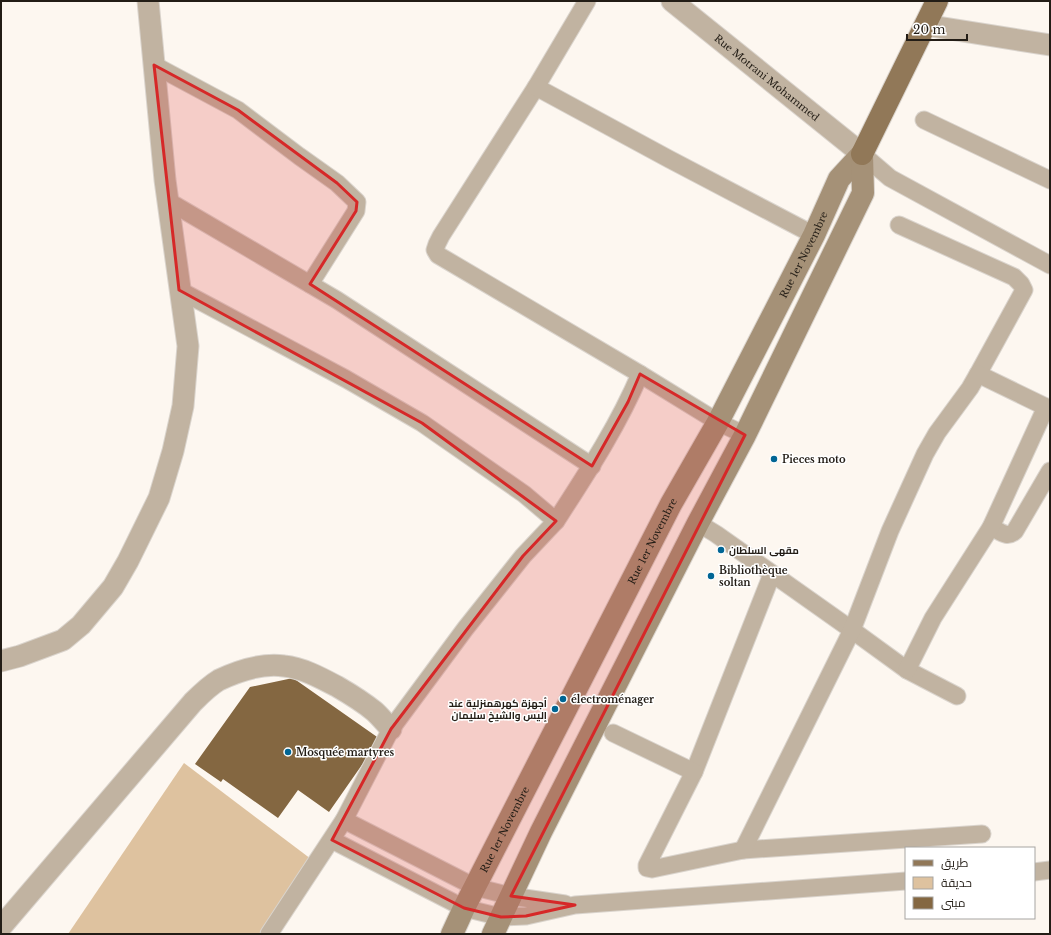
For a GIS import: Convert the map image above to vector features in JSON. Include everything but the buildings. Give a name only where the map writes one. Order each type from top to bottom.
[{"type":"main road","name":"Rue 1er Novembre","points":[[452,934],[668,511],[718,422],[814,235],[839,179],[862,154],[937,1]]},
{"type":"main road","name":"Rue 1er Novembre","points":[[497,925],[541,832],[698,523],[745,435],[863,193],[862,154]]},
{"type":"street","points":[[1,661],[20,656],[63,640],[81,626],[113,587],[160,498],[173,451],[183,406],[188,346],[179,290],[168,201],[148,1]]},
{"type":"street","points":[[587,1],[536,87],[436,244],[435,250],[438,255],[640,374],[718,422],[745,435]]},
{"type":"street","name":"Rue Motrani Mohammed","points":[[672,1],[862,154]]},
{"type":"street","points":[[924,25],[1050,45]]},
{"type":"street","points":[[154,65],[238,110],[337,183],[357,202],[356,211],[310,284]]},
{"type":"street","points":[[536,87],[814,235]]},
{"type":"street","points":[[924,120],[1050,180]]},
{"type":"street","points":[[862,154],[890,178],[1050,265]]},
{"type":"street","points":[[168,201],[337,300],[592,466]]},
{"type":"street","points":[[743,850],[852,630],[890,531],[925,454],[937,433],[970,388],[1024,290],[1021,284],[1014,277],[899,225]]},
{"type":"street","points":[[179,290],[346,379],[422,423],[524,494],[556,521]]},
{"type":"street","points":[[270,934],[344,820],[391,729],[465,629],[523,556],[556,521],[592,466],[628,402],[640,374]]},
{"type":"street","points":[[906,670],[933,618],[991,527],[1048,408],[978,374]]},
{"type":"street","points":[[991,527],[1007,535],[1012,534],[1050,471]]},
{"type":"street","points":[[698,523],[716,534],[852,630],[906,670],[957,696]]},
{"type":"street","points":[[772,574],[694,772],[647,865],[647,868],[652,869],[743,850],[982,834]]},
{"type":"street","points":[[1,927],[193,702],[218,681],[238,672],[263,666],[284,666],[308,672],[326,680],[375,711],[391,729]]},
{"type":"street","points":[[613,733],[694,772]]},
{"type":"street","points":[[344,820],[475,887],[511,896],[575,906]]},
{"type":"street","points":[[332,840],[497,925],[526,916],[575,906],[905,881]]},
{"type":"street","points":[[1035,872],[1050,870]]},
{"type":"highlighted area","points":[[154,65],[238,110],[337,183],[357,202],[356,211],[310,284],[592,466],[628,402],[640,374],[745,435],[511,896],[575,905],[526,916],[501,917],[464,908],[332,840],[391,729],[523,556],[556,521],[422,423],[179,290]]},
{"type":"green space","points":[[184,763],[311,859],[262,934],[68,934]]},
{"type":"place","name":"Pieces moto","points":[[774,459]]},
{"type":"place","name":"مقهى السلطان","points":[[721,550]]},
{"type":"place","name":"Bibliothèque soltan","points":[[711,576]]},
{"type":"place","name":"électroménager","points":[[563,699]]},
{"type":"place","name":"أجهزة كهرهمنزلية عند إليس والشيخ سليمان","points":[[555,709]]},
{"type":"place","name":"Mosquée martyres","points":[[288,752]]}]
